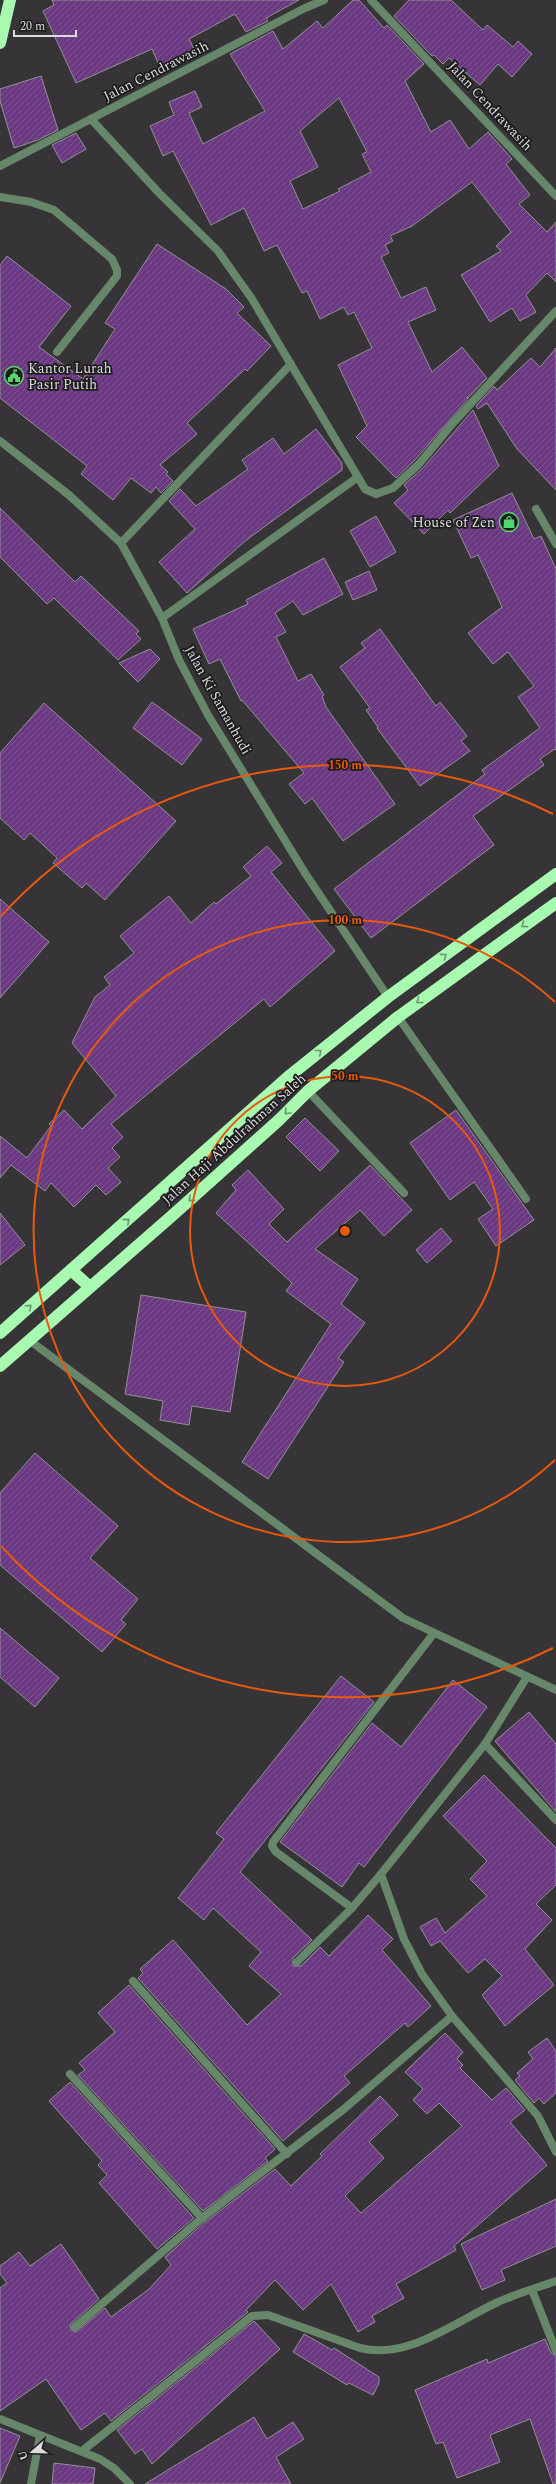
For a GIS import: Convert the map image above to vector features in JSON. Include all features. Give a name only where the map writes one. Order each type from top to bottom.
[{"type":"highway","points":[[0,43],[10,0]]},
{"type":"highway","name":"Jalan Haji Abdulrahman Saleh","points":[[0,1333],[288,1077],[388,997],[556,874]]},
{"type":"highway","name":"Jalan Haji Abdulrahman Saleh","points":[[0,1366],[233,1161],[308,1091],[398,1017],[556,903]]},
{"type":"highway","points":[[71,1270],[90,1287]]},
{"type":"street","name":"Jalan Cendrawasih","points":[[0,166],[305,8],[324,0]]},
{"type":"street","name":"Jalan Cendrawasih","points":[[371,0],[556,196]]},
{"type":"street","points":[[91,119],[159,193],[218,251],[252,299],[365,489],[376,494],[393,488],[419,464],[453,423],[556,311]]},
{"type":"street","points":[[0,197],[31,202],[54,210],[74,225],[115,264],[117,276],[57,352]]},
{"type":"street","points":[[121,543],[290,364]]},
{"type":"street","name":"Jalan Ki Samanhudi","points":[[0,441],[69,495],[121,543],[162,618],[179,660],[208,715],[305,873],[388,997]]},
{"type":"street","points":[[162,618],[358,477]]},
{"type":"street","points":[[536,509],[556,544]]},
{"type":"street","points":[[398,1017],[526,1199]]},
{"type":"street","points":[[308,1091],[404,1193]]},
{"type":"street","points":[[29,1340],[403,1618],[556,1690]]},
{"type":"street","points":[[352,1908],[276,1852],[272,1846],[273,1842],[434,1633]]},
{"type":"street","points":[[297,1962],[352,1908],[381,1874],[485,1744],[528,1677]]},
{"type":"street","points":[[485,1744],[556,1820]]},
{"type":"street","points":[[381,1874],[404,1939],[422,1974],[452,2016],[538,2116],[556,2152]]},
{"type":"street","points":[[132,1981],[287,2154]]},
{"type":"street","points":[[76,2327],[202,2218],[344,2109],[452,2016]]},
{"type":"street","points":[[70,2074],[202,2218]]},
{"type":"street","points":[[82,2451],[252,2316],[268,2315],[360,2348],[375,2352],[387,2351],[410,2347],[497,2302],[556,2281]]},
{"type":"street","points":[[532,2290],[556,2351]]},
{"type":"street","points":[[0,2419],[40,2436],[82,2451],[114,2468],[130,2484]]},
{"type":"street","points":[[31,2484],[40,2436]]},
{"type":"building","points":[[52,0],[299,0],[266,18],[268,21],[246,32],[235,14],[189,39],[195,51],[160,67],[152,49],[76,83],[43,11],[54,5]]},
{"type":"building","points":[[353,0],[359,0],[384,28],[387,25],[424,64],[405,81],[431,132],[450,120],[469,149],[488,132],[512,159],[506,164],[530,195],[519,204],[547,232],[556,222],[556,282],[547,273],[526,295],[536,312],[520,321],[512,308],[490,322],[461,275],[501,251],[496,246],[511,232],[472,182],[412,226],[390,236],[393,241],[385,245],[389,253],[381,257],[401,298],[426,287],[436,310],[408,322],[432,372],[462,347],[487,378],[468,398],[467,397],[468,399],[415,460],[396,478],[356,437],[367,426],[338,365],[372,348],[354,312],[348,315],[344,307],[320,319],[307,291],[302,293],[277,245],[264,251],[244,208],[211,225],[173,151],[163,156],[150,126],[174,115],[169,102],[195,91],[202,107],[189,113],[203,144],[265,111],[230,54],[273,31],[283,49],[317,21],[323,28]],"holes":[[[339,98],[367,152],[362,154],[371,172],[338,189],[340,191],[303,209],[290,181],[318,167],[300,131]]]},
{"type":"building","points":[[409,0],[451,0],[483,30],[487,25],[513,47],[518,41],[532,54],[512,77],[498,64],[480,85],[449,58],[443,64],[434,55],[432,56],[394,16]]},
{"type":"building","points":[[41,76],[58,130],[38,140],[14,148],[0,101],[0,89]]},
{"type":"building","points":[[76,133],[86,149],[62,163],[52,145]]},
{"type":"building","points":[[157,244],[226,289],[244,307],[237,313],[271,346],[247,371],[245,369],[187,423],[197,434],[160,465],[168,472],[166,474],[173,481],[161,493],[156,487],[151,493],[131,478],[113,500],[81,474],[87,466],[0,398],[0,265],[7,256],[71,306],[39,347],[83,379],[115,329],[105,323]]},
{"type":"building","points":[[556,348],[556,490],[517,449],[487,403],[478,409],[476,406],[494,386],[497,390],[531,358],[540,367]]},
{"type":"building","points":[[473,410],[499,466],[450,513],[448,510],[424,534],[394,503],[408,490],[404,485],[423,468]]},
{"type":"building","points":[[316,429],[342,463],[342,470],[245,541],[187,593],[159,562],[195,529],[169,501],[180,489],[196,506],[248,469],[242,460],[273,438],[284,454]]},
{"type":"building","points":[[512,493],[534,539],[541,536],[556,569],[556,750],[555,749],[540,759],[544,765],[473,816],[494,845],[371,938],[334,889],[485,774],[482,770],[540,728],[518,697],[534,686],[508,652],[493,664],[468,633],[502,607],[478,555],[471,558],[453,520]]},
{"type":"building","points":[[0,508],[75,582],[81,576],[139,631],[136,634],[141,639],[118,660],[54,598],[47,604],[0,557]]},
{"type":"building","points":[[376,516],[396,552],[370,567],[350,531]]},
{"type":"building","points":[[324,558],[343,594],[303,615],[293,601],[275,613],[286,632],[276,637],[298,681],[311,674],[324,695],[322,696],[326,707],[395,804],[343,841],[312,798],[305,804],[289,784],[304,773],[242,700],[241,701],[220,659],[209,664],[193,629],[248,604],[246,600]]},
{"type":"building","points":[[369,571],[377,590],[353,600],[345,582]]},
{"type":"building","points":[[380,629],[436,706],[440,702],[467,736],[461,741],[470,751],[420,786],[377,728],[378,727],[366,710],[370,708],[340,667],[365,648],[361,643]]},
{"type":"building","points":[[150,649],[160,659],[138,682],[119,663]]},
{"type":"building","points":[[152,702],[202,739],[182,765],[133,728]]},
{"type":"building","points":[[44,703],[176,821],[105,900],[86,883],[82,888],[53,863],[57,858],[30,833],[24,840],[0,818],[0,753]]},
{"type":"building","points":[[267,846],[282,863],[271,872],[335,951],[270,1007],[264,999],[111,1124],[123,1137],[112,1148],[120,1157],[108,1168],[121,1182],[106,1195],[96,1185],[74,1207],[51,1183],[45,1191],[11,1165],[0,1178],[0,1136],[27,1158],[51,1126],[49,1124],[64,1110],[82,1129],[116,1096],[72,1043],[95,997],[110,985],[104,977],[134,953],[120,936],[169,896],[191,923],[214,902],[216,904],[251,876],[243,867]]},
{"type":"building","points":[[0,899],[49,942],[0,998]]},
{"type":"building","points":[[456,1110],[534,1220],[496,1246],[478,1219],[493,1209],[474,1182],[450,1200],[410,1143]]},
{"type":"building","points":[[305,1118],[339,1151],[320,1171],[286,1137]]},
{"type":"building","points":[[370,1165],[412,1210],[384,1236],[360,1210],[315,1249],[358,1279],[341,1304],[365,1323],[338,1358],[344,1362],[268,1479],[242,1462],[331,1324],[286,1291],[292,1283],[216,1213],[236,1190],[232,1185],[248,1170],[284,1209],[269,1224],[287,1242]]},
{"type":"building","points":[[0,1213],[25,1245],[0,1265]]},
{"type":"building","points":[[441,1228],[452,1241],[427,1263],[416,1250]]},
{"type":"building","points":[[141,1295],[246,1312],[230,1412],[192,1406],[189,1425],[160,1420],[163,1401],[125,1394]]},
{"type":"building","points":[[35,1453],[118,1526],[90,1558],[138,1599],[121,1620],[126,1624],[102,1652],[0,1565],[0,1493]]},
{"type":"building","points":[[0,1628],[59,1678],[35,1707],[0,1677]]},
{"type":"building","points":[[341,1676],[374,1702],[240,1872],[312,1940],[293,1958],[293,1966],[301,1966],[320,1947],[329,1956],[368,1915],[393,1939],[382,1950],[431,2006],[408,2027],[405,2023],[344,2076],[350,2083],[283,2141],[138,1978],[143,1973],[140,1969],[173,1940],[247,2025],[281,1994],[249,1966],[261,1952],[213,1908],[204,1920],[178,1898],[224,1839],[216,1833]]},
{"type":"building","points":[[453,1680],[487,1707],[364,1867],[359,1863],[342,1887],[280,1842],[372,1723],[401,1747]]},
{"type":"building","points":[[529,1712],[556,1744],[556,1812],[495,1741]]},
{"type":"building","points":[[484,1775],[556,1848],[556,1885],[536,1904],[552,1920],[525,1949],[554,1985],[505,2026],[482,1995],[502,1976],[485,1959],[468,1973],[440,1941],[431,1946],[420,1927],[436,1918],[445,1933],[487,1896],[470,1879],[487,1861],[443,1816]]},
{"type":"building","points":[[129,1985],[275,2149],[265,2158],[268,2161],[203,2211],[78,2075],[85,2070],[79,2063],[115,2032],[98,2013]]},
{"type":"building","points":[[445,2033],[463,2052],[457,2059],[463,2065],[460,2068],[492,2100],[506,2088],[525,2110],[510,2122],[547,2165],[454,2246],[456,2250],[396,2284],[404,2298],[372,2316],[375,2322],[358,2332],[331,2284],[303,2310],[275,2280],[246,2310],[248,2312],[111,2421],[105,2413],[81,2430],[46,2379],[0,2411],[0,2288],[7,2283],[0,2274],[0,2266],[19,2252],[30,2266],[61,2244],[99,2299],[70,2325],[71,2330],[76,2332],[105,2308],[111,2317],[149,2289],[171,2265],[165,2257],[205,2222],[275,2169],[291,2186],[322,2156],[320,2154],[380,2096],[398,2115],[369,2142],[384,2158],[345,2196],[361,2213],[462,2126],[439,2103],[427,2114],[413,2100],[423,2089],[405,2072]]},
{"type":"building","points":[[547,2038],[556,2051],[556,2093],[544,2104],[539,2098],[534,2103],[515,2080],[520,2076],[517,2073],[533,2059],[528,2052]]},
{"type":"building","points":[[70,2082],[194,2218],[157,2249],[99,2183],[107,2175],[98,2165],[102,2161],[49,2101]]},
{"type":"building","points":[[556,2199],[556,2246],[501,2270],[505,2280],[482,2290],[461,2244]]},
{"type":"building","points":[[254,2321],[280,2349],[152,2464],[142,2449],[135,2454],[117,2430]]},
{"type":"building","points":[[304,2334],[332,2350],[334,2348],[379,2377],[379,2383],[373,2395],[349,2383],[347,2385],[293,2352]]},
{"type":"building","points":[[545,2339],[551,2353],[556,2356],[556,2484],[553,2484],[530,2419],[490,2435],[500,2462],[457,2478],[443,2442],[436,2444],[415,2390],[487,2359],[488,2363]]},
{"type":"building","points":[[254,2417],[267,2439],[293,2422],[304,2439],[276,2457],[291,2484],[145,2484]]},
{"type":"building","points":[[0,2428],[20,2436],[0,2483]]},
{"type":"building","points":[[54,2463],[95,2468],[93,2484],[52,2484]]},
{"type":"place","name":"Kantor Lurah Pasir Putih","points":[[14,376]]},
{"type":"place","name":"House of Zen","points":[[509,522]]}]
